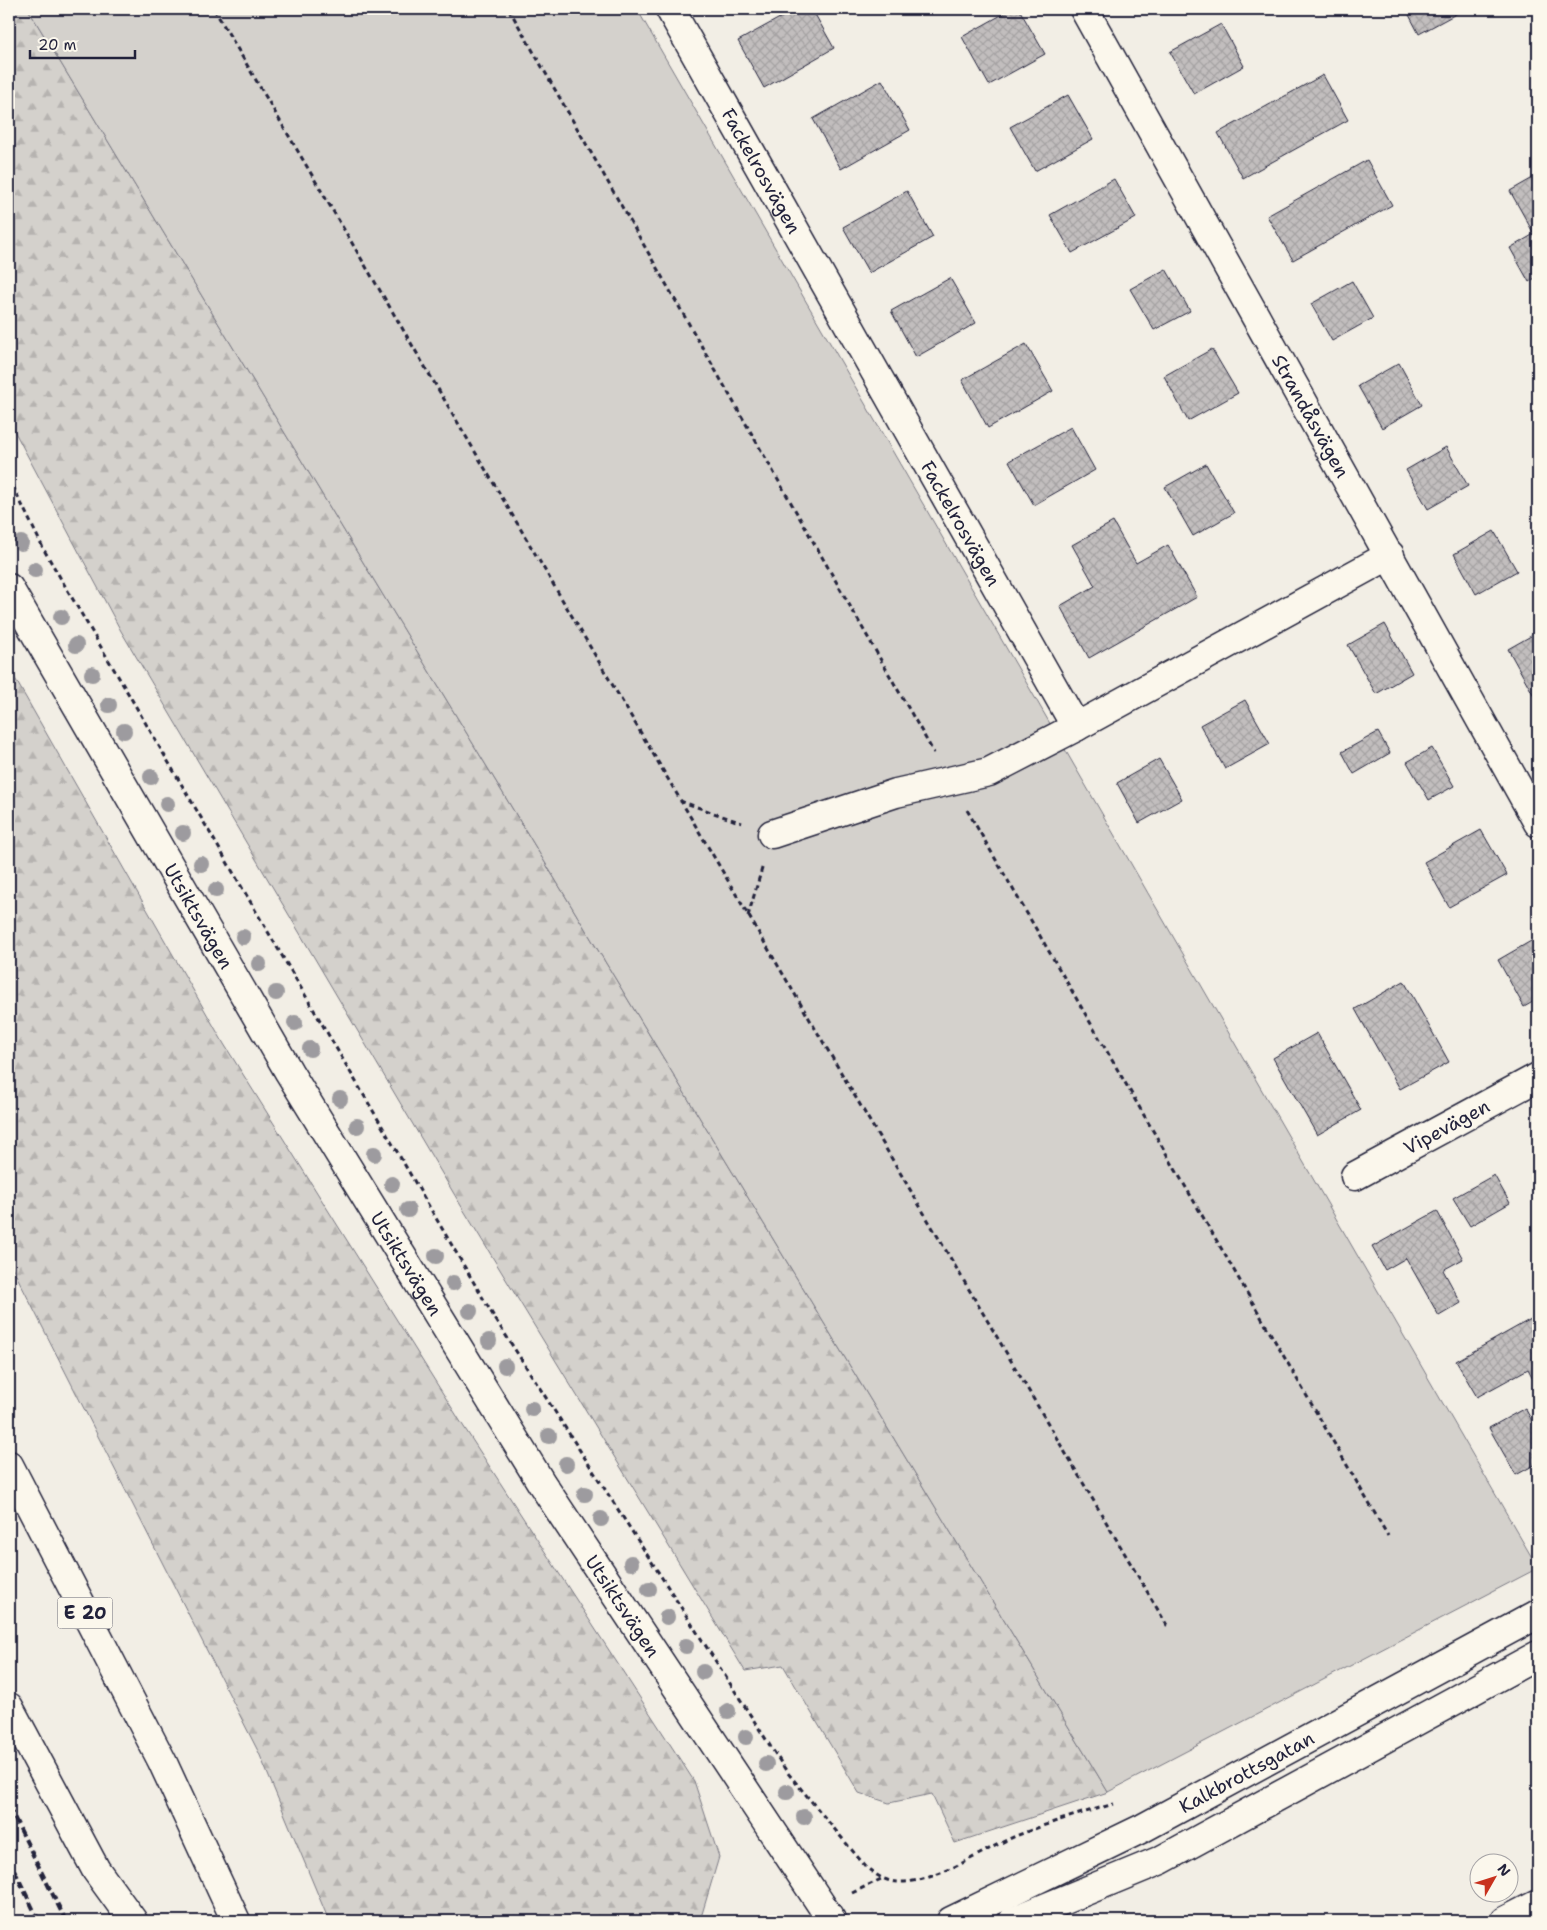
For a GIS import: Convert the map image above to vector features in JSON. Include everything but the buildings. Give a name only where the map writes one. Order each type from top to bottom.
[{"type":"main road","name":"Fackelrosvägen","points":[[670,9],[1076,727]]},
{"type":"main road","name":"Strandåsvägen","points":[[1084,9],[1538,823]]},
{"type":"main road","points":[[772,834],[896,793],[989,772],[1076,727],[1390,556]]},
{"type":"main road","name":"Utsiktsvägen","points":[[9,588],[289,1072],[542,1484],[832,1921]]},
{"type":"main road","name":"Vipevägen","points":[[1355,1176],[1538,1077]]},
{"type":"main road","name":"E 20","points":[[9,1465],[162,1760],[236,1921]]},
{"type":"main road","name":"Kalkbrottsgatan","points":[[951,1921],[1143,1828],[1538,1614]]},
{"type":"main road","name":"Kalkbrottsgatan","points":[[1013,1921],[1161,1860],[1538,1655]]},
{"type":"main road","points":[[9,1707],[96,1870],[133,1921]]},
{"type":"main road","points":[[1505,1921],[1538,1904]]},
{"type":"path","points":[[214,9],[1168,1627]]},
{"type":"path","points":[[9,478],[44,550],[494,1317],[787,1772],[866,1866],[881,1879]]},
{"type":"green space","points":[[9,9],[28,9],[1108,1792],[955,1843],[932,1794],[889,1803],[859,1793],[783,1665],[745,1671],[460,1204],[121,631],[9,421]]},
{"type":"green space","points":[[28,9],[637,9],[1538,1568],[1108,1792]]},
{"type":"green space","points":[[9,668],[224,1044],[462,1424],[694,1781],[719,1857],[702,1914],[694,1921],[329,1921],[259,1753],[9,1261]]},
{"type":"railway","points":[[9,1807],[66,1921]]},
{"type":"railway","points":[[9,1859],[39,1921]]}]
